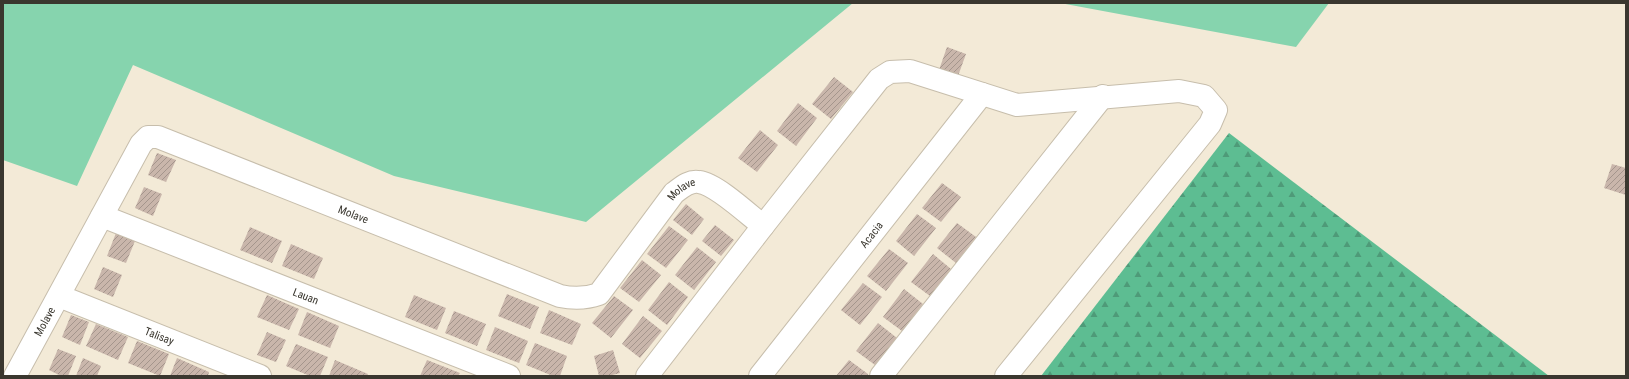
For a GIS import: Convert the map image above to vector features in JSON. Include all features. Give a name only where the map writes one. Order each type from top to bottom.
[{"type":"street","points":[[647,376],[879,79],[890,72],[910,72],[1017,105],[1103,96],[1179,91],[1204,96],[1216,110],[1210,124],[1006,376]]},
{"type":"street","name":"Acacia","points":[[760,376],[982,94]]},
{"type":"street","points":[[880,376],[1103,96]]},
{"type":"street","name":"Molave","points":[[20,374],[59,296],[102,216],[141,144],[148,137],[158,137],[552,293],[573,299],[588,298],[599,294],[674,193],[685,184],[698,181],[711,185],[763,226]]},
{"type":"street","name":"Lauan","points":[[102,216],[509,376]]},
{"type":"street","name":"Talisay","points":[[59,296],[260,376]]},
{"type":"green space","points":[[3,3],[853,3],[586,222],[394,176],[133,65],[77,186],[3,160]]},
{"type":"green space","points":[[1060,3],[1329,3],[1296,47]]},
{"type":"green space","points":[[1229,133],[1549,376],[1041,376]]},
{"type":"building","points":[[947,47],[966,54],[958,76],[939,70]]},
{"type":"building","points":[[834,77],[853,92],[831,119],[812,104]]},
{"type":"building","points":[[798,103],[817,118],[796,146],[777,131]]},
{"type":"building","points":[[760,130],[778,145],[757,172],[738,158]]},
{"type":"building","points":[[157,153],[176,160],[166,182],[148,175]]},
{"type":"building","points":[[1612,164],[1626,168],[1626,195],[1604,188]]},
{"type":"building","points":[[942,183],[961,197],[941,222],[922,208]]},
{"type":"building","points":[[144,187],[162,194],[153,216],[135,208]]},
{"type":"building","points":[[686,204],[704,219],[692,235],[673,220]]},
{"type":"building","points":[[917,214],[936,228],[914,256],[896,241]]},
{"type":"building","points":[[957,223],[976,237],[956,263],[937,248]]},
{"type":"building","points":[[715,225],[734,240],[721,256],[702,241]]},
{"type":"building","points":[[669,226],[688,240],[666,268],[647,254]]},
{"type":"building","points":[[250,227],[282,241],[272,263],[240,250]]},
{"type":"building","points":[[116,233],[135,241],[126,263],[107,256]]},
{"type":"building","points":[[291,244],[323,258],[314,279],[282,266]]},
{"type":"building","points":[[697,247],[716,262],[694,290],[675,275]]},
{"type":"building","points":[[889,249],[908,263],[886,291],[867,276]]},
{"type":"building","points":[[933,254],[951,269],[930,296],[911,282]]},
{"type":"building","points":[[642,260],[661,275],[639,302],[620,288]]},
{"type":"building","points":[[103,267],[122,275],[113,297],[94,289]]},
{"type":"building","points":[[669,282],[688,297],[667,325],[648,310]]},
{"type":"building","points":[[863,283],[882,297],[860,325],[841,310]]},
{"type":"building","points":[[904,289],[923,304],[902,331],[883,317]]},
{"type":"building","points":[[507,294],[539,307],[530,329],[498,316]]},
{"type":"building","points":[[267,295],[299,309],[289,330],[257,317]]},
{"type":"building","points":[[414,295],[446,308],[437,330],[405,317]]},
{"type":"building","points":[[614,296],[633,310],[611,338],[592,323]]},
{"type":"building","points":[[549,310],[581,324],[572,345],[540,333]]},
{"type":"building","points":[[454,311],[486,324],[477,346],[445,333]]},
{"type":"building","points":[[307,312],[339,326],[330,348],[298,335]]},
{"type":"building","points":[[71,315],[89,322],[80,345],[62,337]]},
{"type":"building","points":[[643,316],[662,331],[640,358],[622,344]]},
{"type":"building","points":[[878,323],[897,338],[875,365],[856,351]]},
{"type":"building","points":[[96,324],[128,337],[118,360],[86,346]]},
{"type":"building","points":[[495,327],[528,341],[519,363],[486,350]]},
{"type":"building","points":[[267,332],[286,340],[276,362],[257,355]]},
{"type":"building","points":[[137,341],[169,354],[160,376],[128,363]]},
{"type":"building","points":[[535,343],[567,356],[560,376],[553,376],[526,365]]},
{"type":"building","points":[[296,344],[328,357],[320,376],[310,376],[286,366]]},
{"type":"building","points":[[58,349],[76,356],[68,376],[61,376],[49,370]]},
{"type":"building","points":[[613,350],[620,373],[608,376],[599,376],[594,356]]},
{"type":"building","points":[[83,358],[101,366],[97,376],[76,376]]},
{"type":"building","points":[[177,358],[209,372],[208,376],[170,376]]},
{"type":"building","points":[[335,360],[368,374],[367,376],[329,376]]},
{"type":"building","points":[[427,360],[460,373],[458,376],[420,376]]},
{"type":"building","points":[[849,360],[868,374],[867,376],[836,376]]}]
